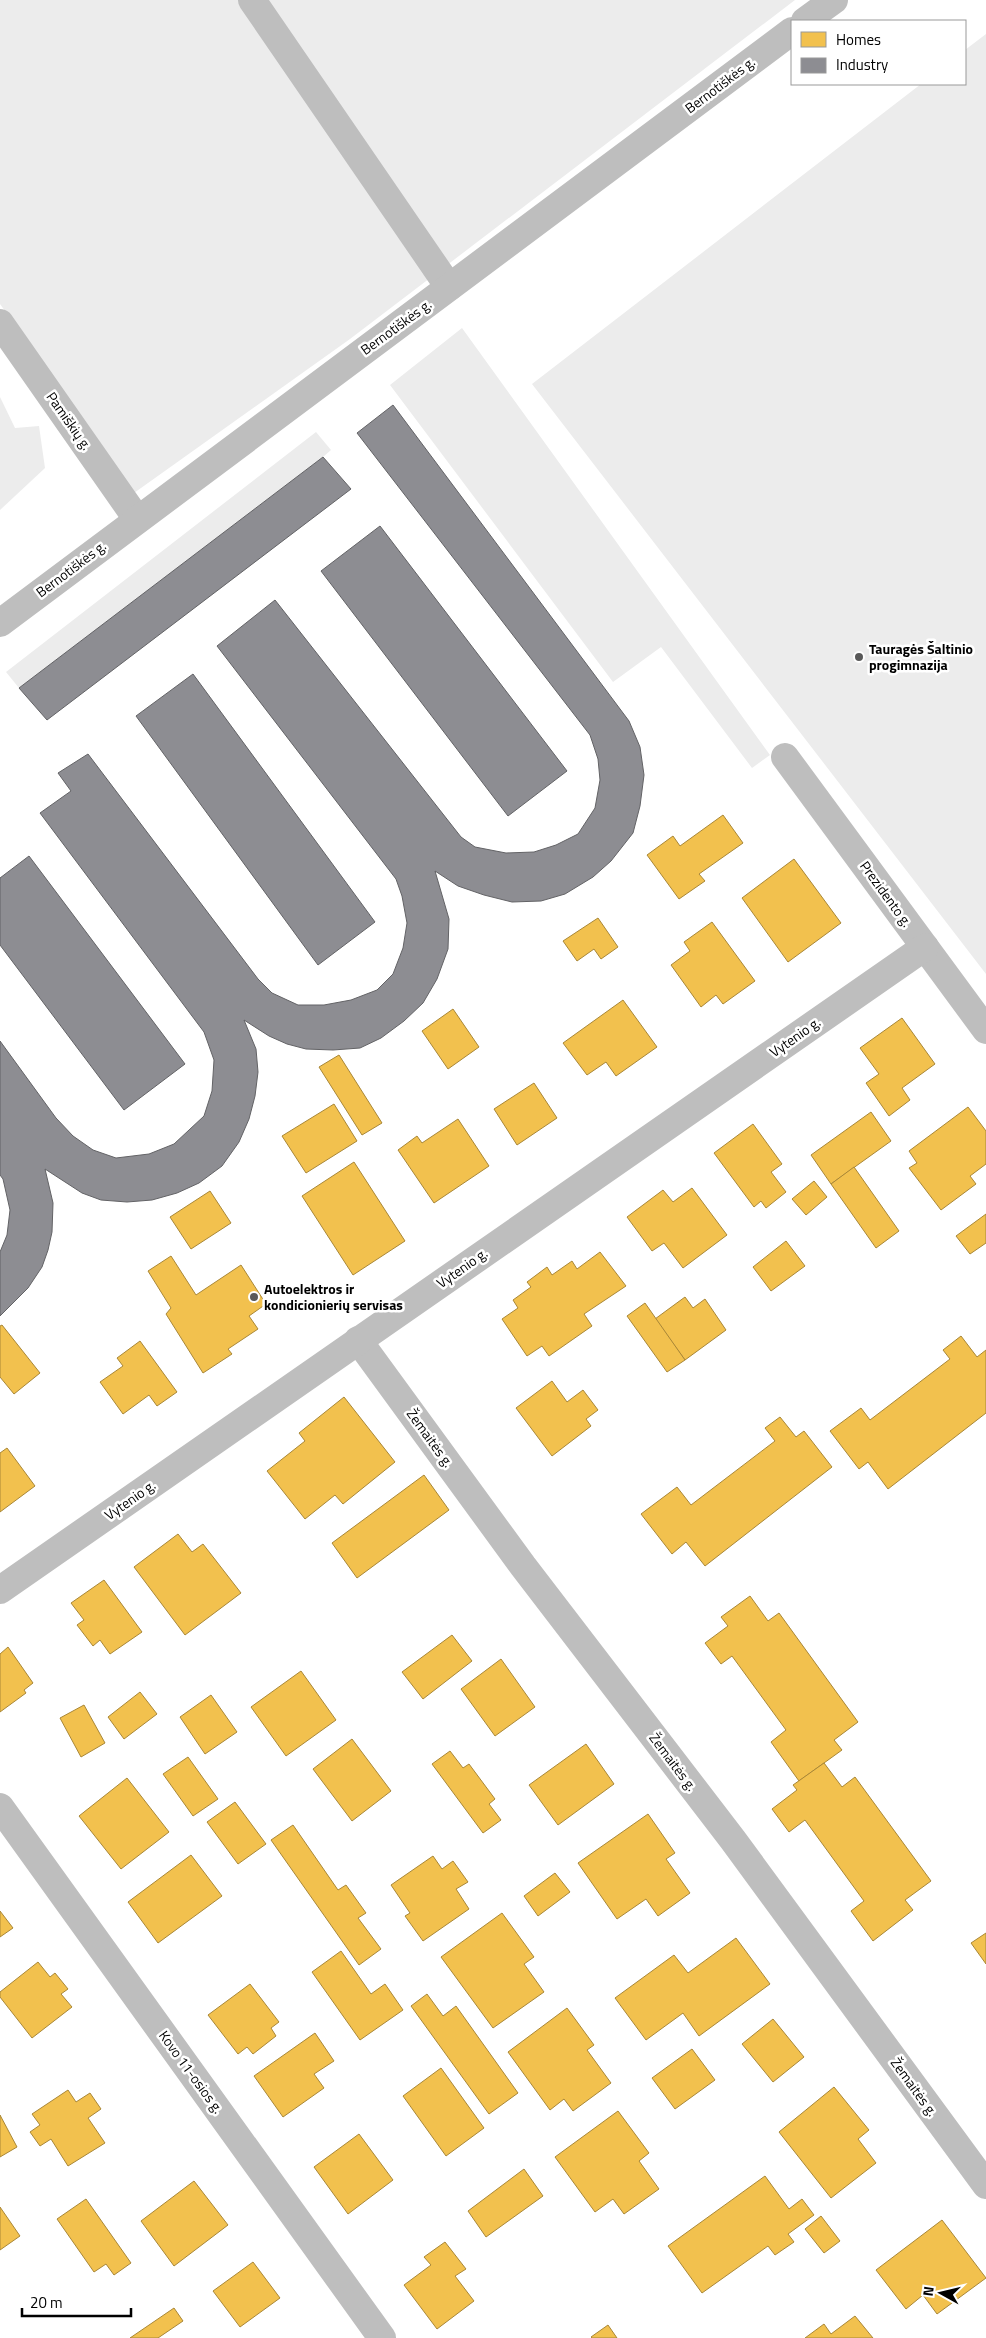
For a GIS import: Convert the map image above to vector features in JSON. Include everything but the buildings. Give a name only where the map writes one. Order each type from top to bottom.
[{"type":"street","points":[[252,0],[449,287]]},
{"type":"street","points":[[806,20],[834,0]]},
{"type":"street","name":"Bernotiškės g.","points":[[0,623],[791,32]]},
{"type":"street","name":"Pamiškių g.","points":[[0,323],[137,519]]},
{"type":"street","name":"Prezidento g.","points":[[785,757],[986,1030]]},
{"type":"street","name":"Vytenio g.","points":[[0,1590],[925,947]]},
{"type":"street","name":"Žemaitės g.","points":[[358,1340],[523,1566],[739,1848],[986,2185]]},
{"type":"street","name":"Kovo 11-osios g.","points":[[0,1806],[382,2338]]},
{"type":"shaded area","points":[[0,0],[795,0],[350,339],[134,493],[0,304]]},
{"type":"shaded area","name":"Tauragės Šaltinio progimnazija","points":[[986,34],[986,974],[532,384],[920,85],[966,85],[966,49]]},
{"type":"shaded area","points":[[462,328],[770,755],[752,768],[661,647],[613,682],[390,385]]},
{"type":"shaded area","points":[[0,397],[15,428],[39,426],[45,468],[0,510]]},
{"type":"shaded area","points":[[316,432],[331,450],[323,457],[19,688],[6,672]]},
{"type":"place","name":"Tauragės Šaltinio progimnazija","points":[[859,657]]},
{"type":"place","name":"Autoelektros ir kondicionierių servisas","points":[[254,1297]]}]
